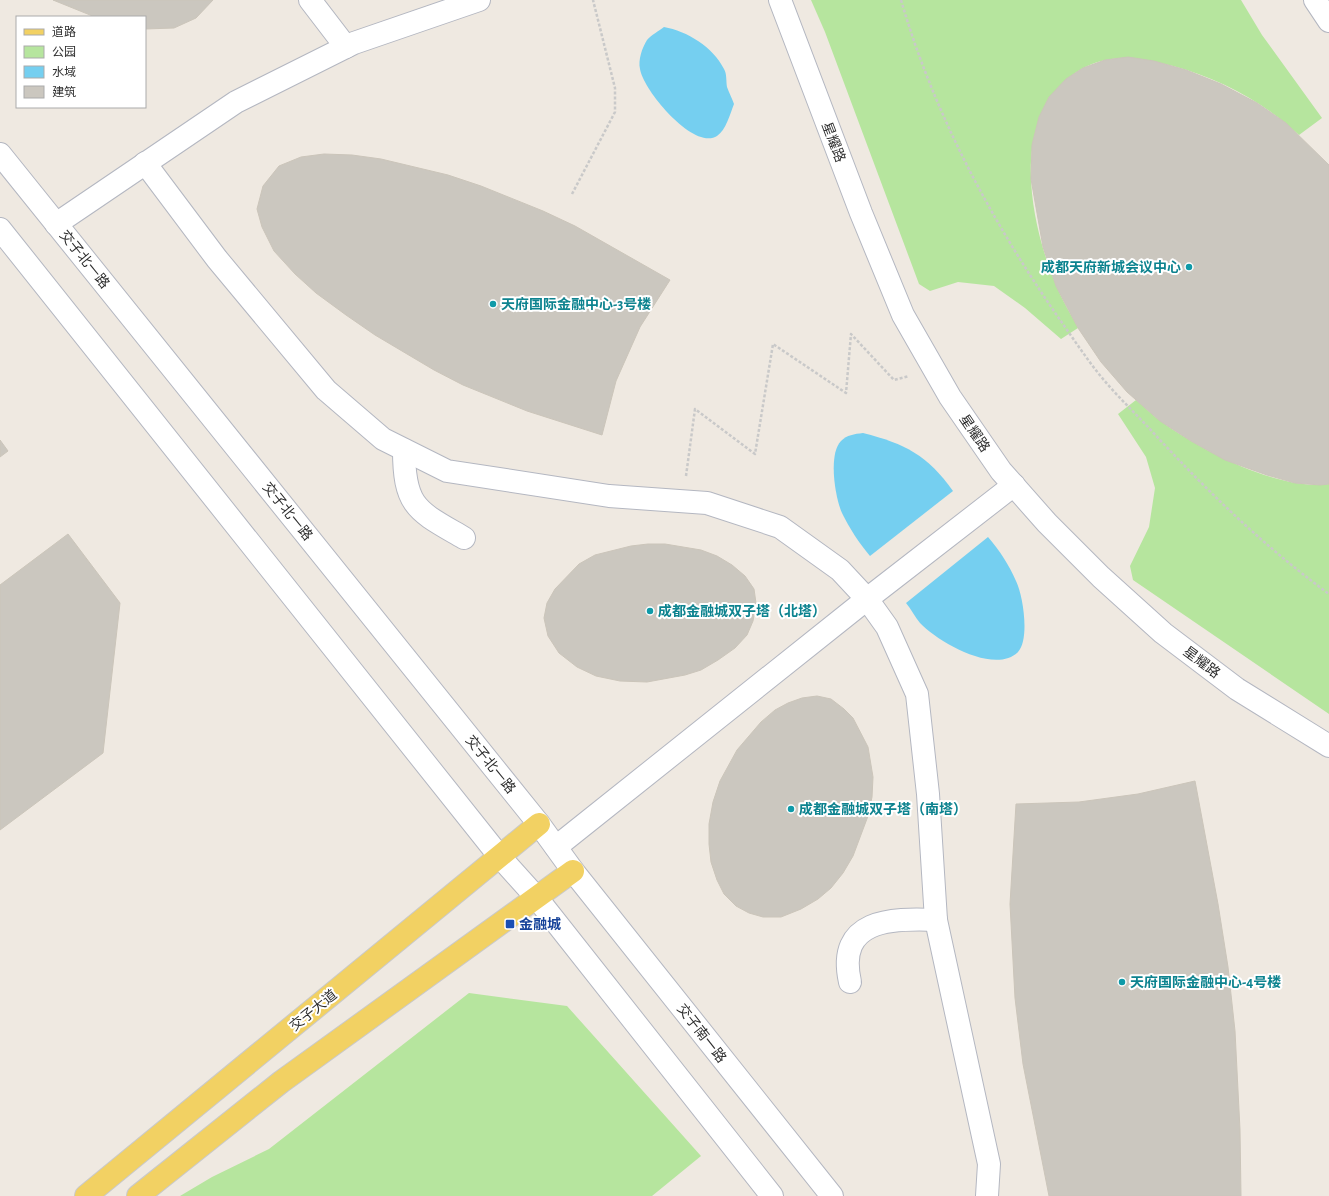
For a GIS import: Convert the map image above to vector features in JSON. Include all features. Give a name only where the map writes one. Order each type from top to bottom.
[{"type":"main road","name":"交子大道","points":[[86,1196],[539,824]]},
{"type":"main road","points":[[138,1196],[281,1082],[573,871]]},
{"type":"street","points":[[310,0],[346,47]]},
{"type":"street","points":[[56,224],[236,102],[346,47],[479,0]]},
{"type":"street","name":"星耀路","points":[[780,0],[861,213],[903,315],[950,397],[1001,471],[1047,523],[1101,577],[1163,633],[1237,688],[1329,746]]},
{"type":"street","points":[[1315,0],[1329,21]]},
{"type":"street","points":[[1324,0],[1329,2]]},
{"type":"street","name":"交子北一路","points":[[0,154],[539,824],[573,871]]},
{"type":"street","points":[[145,163],[217,259],[326,390],[383,439],[447,471],[609,496],[707,503],[780,527],[840,570],[867,599],[887,628],[917,694],[928,794],[936,920],[989,1164],[987,1196]]},
{"type":"street","points":[[0,229],[500,857],[536,897],[772,1196]]},
{"type":"street","points":[[404,450],[404,476],[408,492],[422,513],[464,538]]},
{"type":"street","points":[[556,846],[867,599],[1014,485]]},
{"type":"street","name":"交子南一路","points":[[573,871],[832,1196]]},
{"type":"street","points":[[850,982],[847,966],[852,941],[871,925],[902,919],[936,920]]},
{"type":"path","points":[[572,194],[615,112],[615,88],[593,0]]},
{"type":"path","points":[[901,0],[934,94],[974,182],[1031,277],[1095,370],[1168,449],[1238,520],[1290,566],[1329,594]]},
{"type":"path","points":[[682,501],[695,409],[755,454],[773,344],[846,393],[851,334],[894,380],[935,371]]},
{"type":"green space","points":[[811,0],[1241,0],[1262,35],[1322,118],[1299,135],[1286,123],[1256,102],[1207,77],[1158,62],[1128,58],[1100,61],[1087,66],[1074,74],[1061,85],[1046,106],[1036,129],[1032,155],[1031,182],[1034,209],[1047,262],[1056,285],[1078,328],[1061,339],[1025,308],[994,286],[958,282],[930,291],[919,284],[825,32]]},
{"type":"green space","points":[[1136,400],[1159,420],[1198,445],[1219,456],[1265,475],[1287,481],[1309,485],[1329,484],[1329,714],[1133,580],[1130,566],[1149,527],[1155,488],[1146,457],[1118,414]]},
{"type":"green space","points":[[469,993],[567,1006],[701,1156],[652,1196],[180,1196],[212,1177],[269,1149]]},
{"type":"water","points":[[664,27],[682,32],[698,41],[713,54],[725,71],[727,87],[734,104],[723,130],[717,136],[707,138],[696,135],[683,127],[660,103],[643,79],[640,69],[641,54],[647,40]]},
{"type":"water","points":[[863,433],[892,442],[914,453],[934,468],[953,491],[870,556],[855,536],[842,513],[837,497],[834,476],[835,456],[837,447],[841,441],[851,435]]},
{"type":"water","points":[[988,537],[1004,558],[1016,581],[1021,596],[1024,617],[1024,637],[1022,646],[1018,652],[1008,658],[996,660],[982,658],[967,653],[940,639],[928,631],[920,623],[906,603]]},
{"type":"building","points":[[53,0],[213,0],[196,18],[174,28],[146,29],[146,16],[93,16]]},
{"type":"building","name":"成都天府新城会议中心","points":[[1128,57],[1154,61],[1186,70],[1221,84],[1257,103],[1286,123],[1329,165],[1329,484],[1320,485],[1295,483],[1225,460],[1191,441],[1160,421],[1127,392],[1101,362],[1078,328],[1056,286],[1043,247],[1031,179],[1032,145],[1039,117],[1049,97],[1066,79],[1083,68],[1105,60]]},
{"type":"building","name":"天府国际金融中心-3号楼","points":[[324,154],[352,155],[381,159],[448,175],[481,186],[543,211],[575,226],[670,280],[640,327],[616,381],[602,435],[527,411],[463,385],[434,370],[375,335],[346,315],[316,293],[295,274],[274,251],[262,227],[257,209],[263,186],[279,166],[301,157]]},
{"type":"building","points":[[0,440],[8,451],[0,457]]},
{"type":"building","points":[[68,534],[120,603],[103,753],[0,830],[0,585]]},
{"type":"building","name":"成都金融城双子塔（北塔）","points":[[665,544],[701,550],[717,556],[732,565],[745,576],[754,589],[756,603],[753,621],[747,635],[735,648],[718,660],[701,670],[685,675],[647,682],[620,681],[596,676],[577,667],[559,653],[548,636],[544,618],[547,603],[555,589],[579,564],[595,555],[631,546]]},
{"type":"building","name":"成都金融城双子塔（南塔）","points":[[817,696],[831,699],[853,718],[868,747],[873,777],[872,797],[868,816],[853,856],[843,873],[831,888],[818,899],[801,909],[781,917],[763,917],[749,913],[736,906],[724,894],[717,880],[711,862],[709,844],[709,824],[713,802],[720,781],[737,750],[761,722],[775,710],[788,703],[802,698]]},
{"type":"building","name":"天府国际金融中心-4号楼","points":[[1195,781],[1228,967],[1235,1031],[1240,1130],[1241,1196],[1049,1196],[1023,1064],[1015,998],[1010,904],[1016,804],[1079,802],[1138,794]]},
{"type":"place","name":"成都天府新城会议中心","points":[[1189,267]]},
{"type":"place","name":"天府国际金融中心-3号楼","points":[[493,304]]},
{"type":"place","name":"成都金融城双子塔（北塔）","points":[[650,611]]},
{"type":"place","name":"成都金融城双子塔（南塔）","points":[[791,809]]},
{"type":"place","name":"金融城","points":[[510,924]]},
{"type":"place","name":"天府国际金融中心-4号楼","points":[[1122,982]]}]
